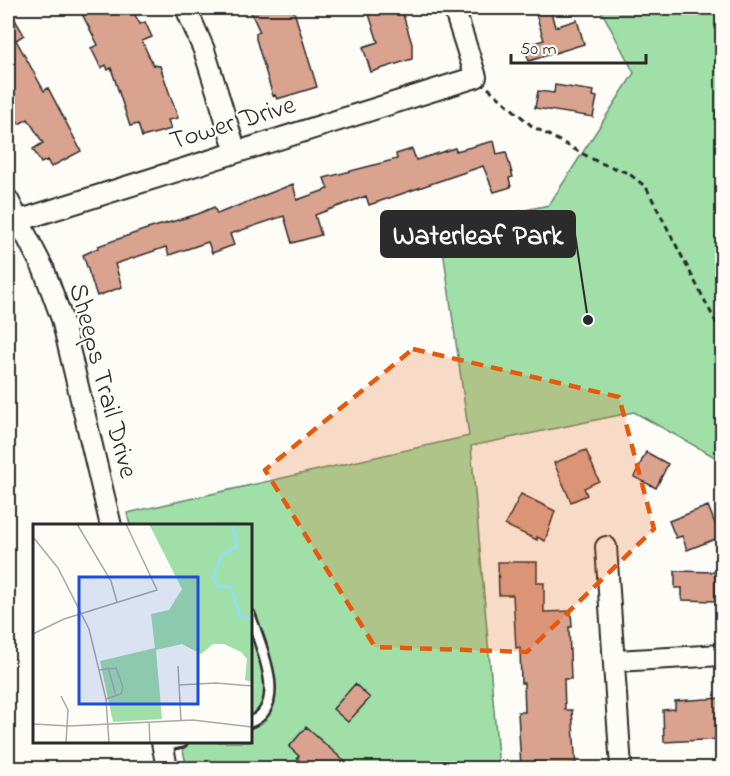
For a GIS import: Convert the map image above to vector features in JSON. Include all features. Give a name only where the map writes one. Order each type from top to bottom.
[{"type":"street","points":[[186,8],[204,50],[236,152]]},
{"type":"street","points":[[454,8],[476,77]]},
{"type":"street","name":"Tower Drive","points":[[13,222],[476,77]]},
{"type":"street","name":"Sheeps Trail Drive","points":[[8,200],[13,222],[44,270],[62,319],[111,524]]},
{"type":"street","points":[[606,547],[616,661],[621,768]]},
{"type":"street","points":[[616,661],[723,655]]},
{"type":"street","points":[[167,768],[169,743]]},
{"type":"lane","points":[[252,621],[270,675],[270,702],[259,719],[252,721]]},
{"type":"path","points":[[476,77],[532,126],[598,162],[628,173],[646,187],[723,334]]},
{"type":"highlighted area","points":[[413,349],[619,397],[654,529],[527,652],[375,647],[265,470]]},
{"type":"green space","points":[[600,8],[722,8],[722,461],[634,412],[471,446],[499,768],[187,768],[181,743],[252,743],[252,524],[130,524],[127,513],[469,436],[440,228],[549,205],[634,73]]},
{"type":"building","points":[[8,8],[24,35],[16,40],[44,91],[48,88],[81,151],[51,167],[47,160],[41,163],[33,149],[43,143],[28,119],[19,124],[8,104]]},
{"type":"building","points":[[79,8],[131,8],[140,24],[145,22],[152,37],[142,41],[153,65],[160,66],[178,118],[168,120],[171,129],[142,137],[138,124],[130,126],[111,68],[108,70],[106,65],[101,68],[91,48],[98,45]]},
{"type":"building","points":[[249,8],[293,8],[317,87],[277,99],[275,95],[273,96],[256,39],[256,33],[260,32]]},
{"type":"building","points":[[367,8],[401,8],[412,44],[412,59],[371,72],[363,47],[378,42]]},
{"type":"building","points":[[534,8],[550,8],[555,27],[577,20],[584,44],[529,61],[524,46],[544,40]]},
{"type":"building","points":[[555,85],[594,91],[593,96],[597,97],[593,117],[535,108],[538,91],[554,93]]},
{"type":"building","points":[[494,141],[497,154],[506,152],[513,177],[509,178],[511,187],[494,192],[483,166],[369,205],[366,196],[315,215],[321,235],[292,243],[284,216],[230,234],[234,245],[212,253],[208,242],[169,255],[166,247],[115,264],[122,287],[97,296],[83,255],[98,246],[144,230],[214,207],[217,214],[293,184],[297,200],[328,189],[324,178],[397,159],[396,154],[412,149],[416,160],[455,148],[456,151]]},
{"type":"building","points":[[586,450],[599,481],[584,488],[587,495],[571,502],[554,463]]},
{"type":"building","points":[[646,452],[668,464],[656,488],[634,477]]},
{"type":"building","points":[[521,494],[555,511],[545,541],[537,537],[537,540],[505,525]]},
{"type":"building","points":[[708,506],[718,531],[716,532],[718,538],[687,550],[682,536],[676,538],[669,521]]},
{"type":"building","points":[[498,562],[537,562],[537,583],[544,583],[544,612],[571,611],[572,627],[569,627],[571,679],[564,679],[565,710],[572,710],[576,768],[521,768],[518,712],[525,712],[520,647],[516,648],[513,595],[499,595]]},
{"type":"building","points":[[675,571],[715,572],[715,601],[682,600],[682,588],[675,588]]},
{"type":"building","points":[[355,684],[370,698],[348,722],[333,709]]},
{"type":"building","points":[[723,698],[723,739],[664,742],[663,710],[675,709],[675,701]]},
{"type":"building","points":[[306,727],[352,768],[309,768],[300,761],[297,758],[299,756],[289,747]]},
{"type":"place","name":"Waterleaf Park","points":[[588,320]]}]
